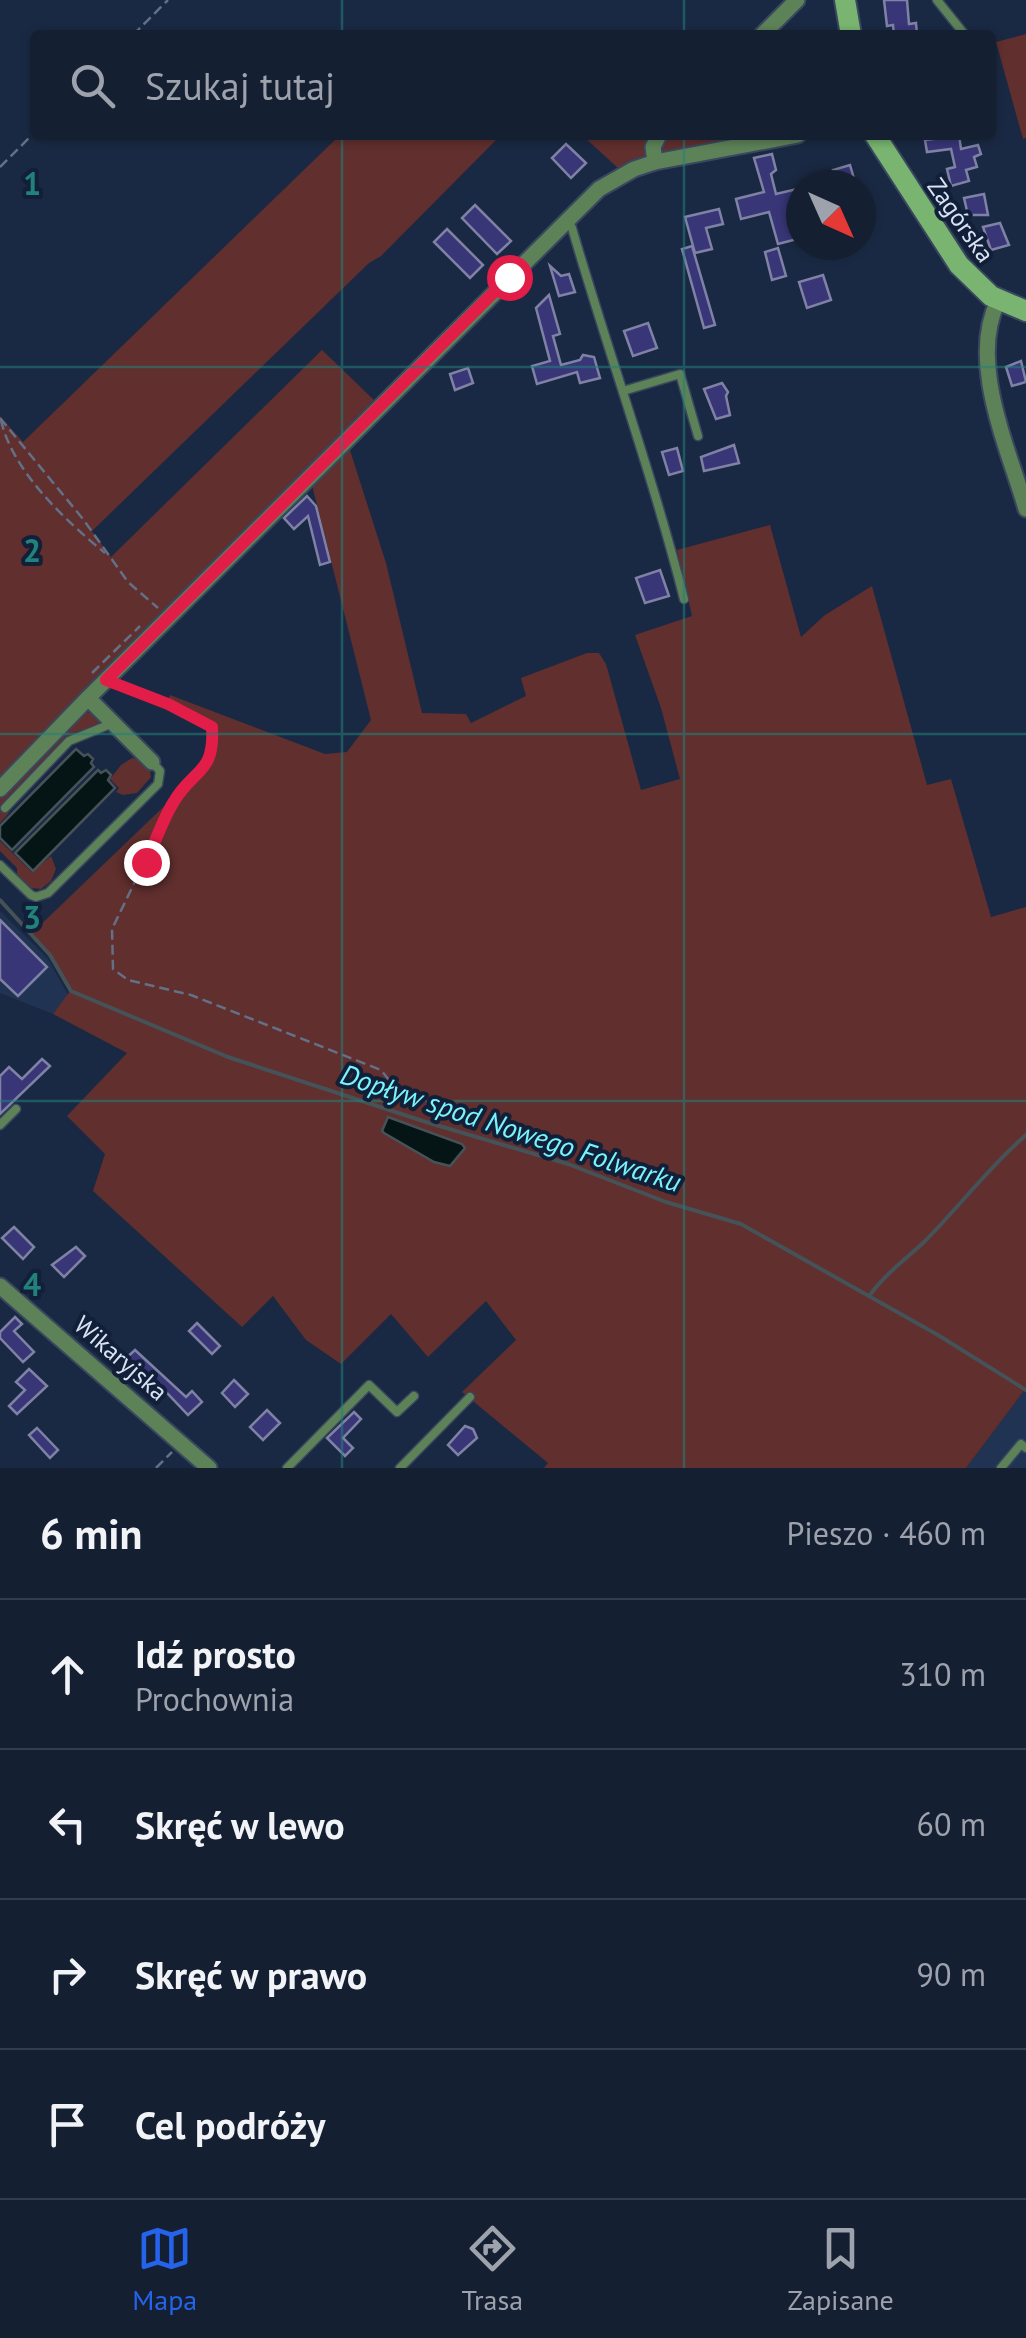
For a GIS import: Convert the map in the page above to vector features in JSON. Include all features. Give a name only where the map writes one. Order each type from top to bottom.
[{"type":"street","points":[[767,30],[797,0]]},
{"type":"street","points":[[844,0],[850,30]]},
{"type":"street","points":[[654,162],[656,140]]},
{"type":"street","points":[[0,788],[566,219],[615,178],[654,162],[771,140]]},
{"type":"street","name":"Zagórska","points":[[878,140],[959,265],[998,301],[1026,311]]},
{"type":"street","points":[[998,301],[990,318],[984,351],[1026,509]]},
{"type":"street","points":[[88,698],[152,762]]},
{"type":"street","name":"Wikaryjska","points":[[0,1286],[209,1468]]},
{"type":"lane","points":[[937,0],[962,30]]},
{"type":"lane","points":[[566,219],[652,479],[684,599]]},
{"type":"lane","points":[[624,391],[680,374],[698,436]]},
{"type":"lane","points":[[5,808],[73,738],[112,723]]},
{"type":"lane","points":[[0,865],[31,895],[42,896],[158,784],[160,771],[152,762]]},
{"type":"lane","points":[[0,1125],[16,1109]]},
{"type":"lane","points":[[287,1468],[369,1385],[397,1412],[414,1396]]},
{"type":"lane","points":[[400,1468],[470,1397]]},
{"type":"lane","points":[[1001,1468],[1021,1444],[1026,1448]]},
{"type":"path","points":[[138,30],[168,0]]},
{"type":"path","points":[[0,167],[30,137]]},
{"type":"path","points":[[0,418],[6,441],[47,498],[110,558]]},
{"type":"path","points":[[0,418],[146,600],[170,615]]},
{"type":"path","points":[[105,682],[168,704],[212,727],[213,748],[206,766],[173,803],[112,930],[113,969],[128,980],[191,995],[381,1070],[397,1090]]},
{"type":"path","points":[[156,1468],[181,1444]]},
{"type":"shaded area","points":[[1026,34],[1026,138],[1023,139],[996,42]]},
{"type":"shaded area","points":[[335,140],[496,140],[381,256],[369,263],[92,531],[111,557],[322,350],[374,400],[0,782],[0,416],[23,442]]},
{"type":"shaded area","points":[[587,140],[649,140],[648,155],[619,169]]},
{"type":"shaded area","points":[[662,140],[735,140],[664,154],[659,151]]},
{"type":"shaded area","points":[[348,444],[386,563],[422,713],[466,714],[471,723],[526,696],[521,678],[587,653],[599,653],[606,664],[641,790],[680,779],[661,708],[635,635],[692,616],[677,550],[770,525],[801,637],[825,615],[872,586],[927,785],[951,779],[991,917],[1026,907],[1026,1388],[966,1468],[544,1468],[548,1463],[462,1392],[516,1340],[486,1301],[428,1357],[391,1314],[341,1364],[306,1340],[273,1296],[242,1327],[93,1191],[105,1154],[67,1116],[127,1053],[53,1014],[70,991],[50,955],[31,934],[206,766],[213,748],[212,727],[167,703],[170,695],[325,754],[347,752],[371,720],[311,481]]},
{"type":"shaded area","points":[[84,712],[95,713],[103,724],[70,734],[1,805],[9,813],[0,823],[0,795]]},
{"type":"shaded area","points":[[76,749],[93,759],[94,767],[12,850],[0,838],[0,826]]},
{"type":"shaded area","points":[[132,758],[146,763],[151,777],[137,793],[123,795],[116,792],[119,788],[110,779]]},
{"type":"shaded area","points":[[98,770],[111,775],[108,780],[115,788],[33,871],[15,853]]},
{"type":"shaded area","points":[[0,841],[32,872],[51,856],[56,869],[51,881],[41,889],[31,888],[0,851]]},
{"type":"shaded area","points":[[0,911],[48,959],[68,995],[53,1014],[0,993]]},
{"type":"shaded area","points":[[388,1117],[465,1148],[450,1166],[434,1162],[384,1133]]},
{"type":"shaded area","points":[[1026,1388],[1026,1468],[966,1468]]},
{"type":"building","points":[[884,0],[907,0],[909,24],[916,23],[917,30],[894,30],[893,25],[887,26]]},
{"type":"building","points":[[925,140],[960,140],[961,149],[978,145],[981,154],[974,157],[977,167],[966,170],[969,181],[951,186],[947,169],[955,167],[951,149],[927,152]]},
{"type":"building","points":[[566,144],[586,163],[571,178],[552,158]]},
{"type":"building","points":[[772,154],[776,194],[786,192],[786,242],[778,244],[769,212],[741,219],[736,199],[764,192],[754,158]]},
{"type":"building","points":[[984,194],[988,215],[968,215],[964,198]]},
{"type":"building","points":[[475,205],[511,241],[497,254],[462,218]]},
{"type":"building","points":[[719,209],[723,224],[706,228],[712,249],[695,253],[685,217]]},
{"type":"building","points":[[1000,223],[1009,245],[991,250],[983,227]]},
{"type":"building","points":[[447,229],[483,265],[470,278],[434,242]]},
{"type":"building","points":[[692,246],[715,325],[704,328],[682,249]]},
{"type":"building","points":[[778,248],[786,276],[772,280],[765,252]]},
{"type":"building","points":[[550,266],[561,276],[569,274],[575,292],[559,296]]},
{"type":"building","points":[[823,275],[831,300],[807,308],[799,282]]},
{"type":"building","points":[[549,295],[560,334],[553,336],[561,365],[580,360],[583,355],[594,357],[600,378],[580,383],[577,372],[537,384],[532,366],[550,361],[536,308]]},
{"type":"building","points":[[648,323],[657,348],[633,356],[624,331]]},
{"type":"building","points":[[1021,361],[1026,382],[1012,386],[1006,367]]},
{"type":"building","points":[[468,368],[473,383],[455,390],[450,374]]},
{"type":"building","points":[[722,383],[728,392],[730,415],[716,419],[704,389]]},
{"type":"building","points":[[734,445],[739,463],[704,471],[701,457]]},
{"type":"building","points":[[677,448],[683,471],[669,475],[662,452]]},
{"type":"building","points":[[307,496],[316,506],[330,562],[320,565],[308,516],[294,529],[284,518]]},
{"type":"building","points":[[660,570],[669,596],[645,603],[636,578]]},
{"type":"building","points":[[0,920],[47,967],[18,996],[0,979]]},
{"type":"building","points":[[42,1059],[50,1066],[0,1114],[0,1076],[9,1067],[22,1079]]},
{"type":"building","points":[[14,1227],[34,1247],[23,1259],[2,1238]]},
{"type":"building","points":[[76,1247],[85,1256],[64,1277],[52,1265]]},
{"type":"building","points":[[15,1317],[22,1324],[14,1331],[34,1352],[23,1362],[0,1338],[0,1332]]},
{"type":"building","points":[[197,1323],[220,1346],[212,1354],[189,1331]]},
{"type":"building","points":[[135,1350],[186,1397],[192,1391],[202,1402],[188,1415],[166,1392],[162,1397],[124,1360]]},
{"type":"building","points":[[29,1369],[47,1386],[17,1414],[9,1406],[25,1390],[16,1382]]},
{"type":"building","points":[[234,1380],[248,1394],[235,1407],[222,1393]]},
{"type":"building","points":[[267,1410],[280,1423],[263,1440],[250,1427]]},
{"type":"building","points":[[354,1412],[361,1419],[343,1438],[353,1448],[345,1456],[327,1438]]},
{"type":"building","points":[[465,1426],[473,1429],[477,1438],[458,1455],[448,1445]]},
{"type":"building","points":[[37,1428],[58,1450],[50,1458],[29,1435]]},
{"type":"waterway","name":"Dopływ spod Nowego Folwarku","points":[[0,900],[50,955],[71,991],[228,1057],[568,1164],[666,1202],[741,1224],[938,1335],[1026,1390]]},
{"type":"waterway","points":[[869,1296],[1026,1135]]},
{"type":"route","points":[[146,862],[173,803],[206,766],[213,748],[212,727],[168,704],[106,680],[509,277]]}]
